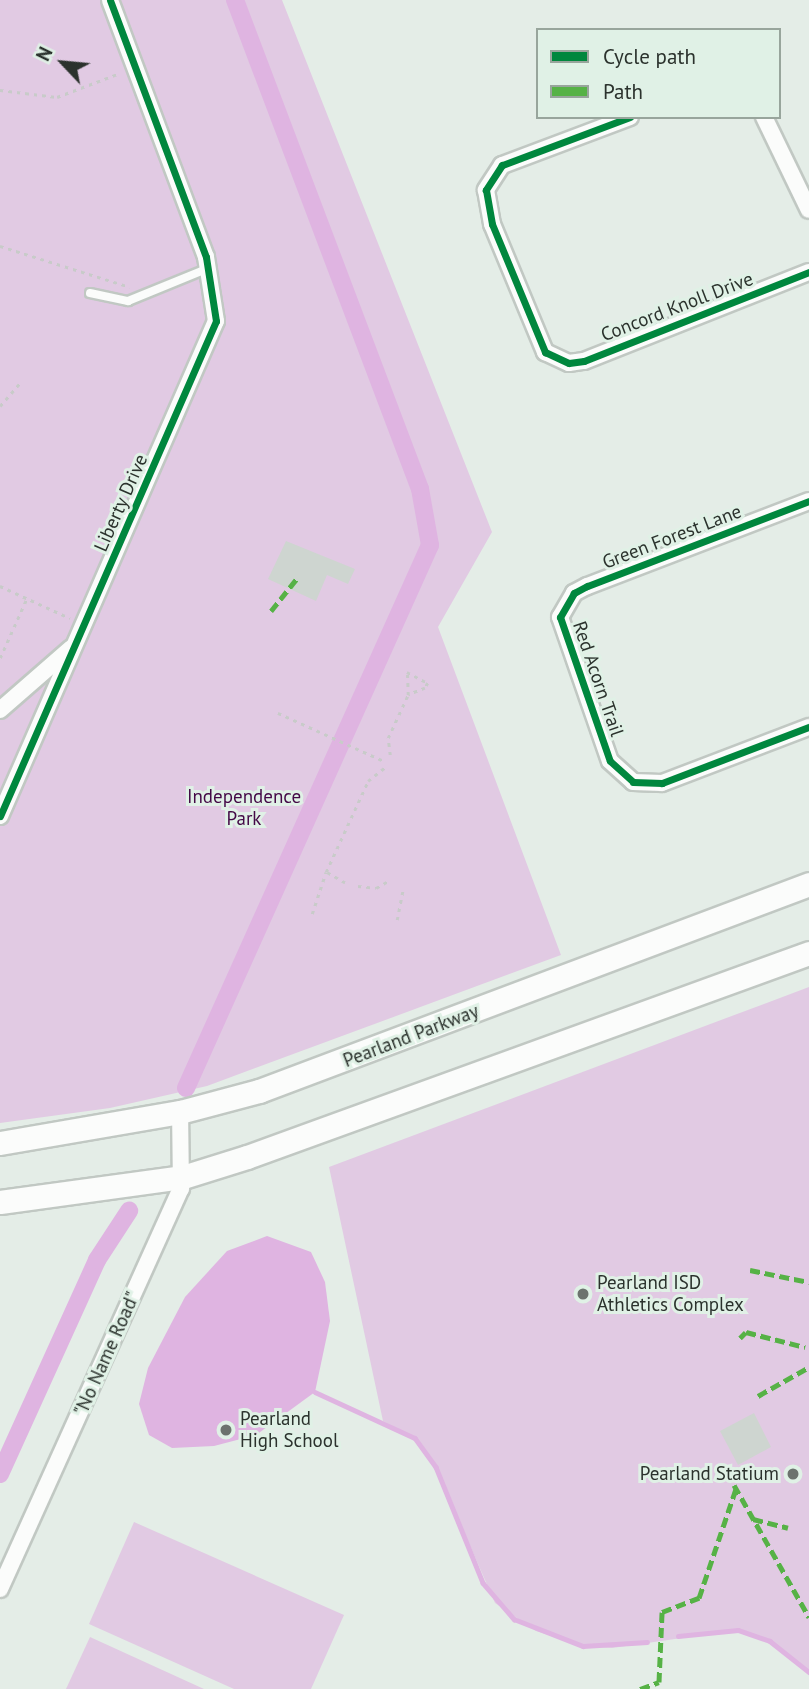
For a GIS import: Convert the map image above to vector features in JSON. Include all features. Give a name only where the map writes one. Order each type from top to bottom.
[{"type":"main road","name":"Pearland Parkway","points":[[0,1143],[180,1112],[373,1050],[809,884]]},
{"type":"main road","points":[[0,1202],[183,1177],[328,1132],[809,953]]},
{"type":"street","name":"Liberty Drive","points":[[0,816],[210,343],[216,321],[209,268],[110,0]]},
{"type":"street","name":"Concord Knoll Drive","points":[[625,119],[502,165],[486,190],[492,223],[536,339],[555,359],[584,361],[809,272]]},
{"type":"street","points":[[765,119],[809,210]]},
{"type":"street","name":"Green Forest Lane","points":[[560,617],[574,593],[587,586],[809,501]]},
{"type":"street","name":"Red Acorn Trail","points":[[560,617],[610,761],[633,782],[663,783],[809,727]]},
{"type":"street","points":[[0,710],[73,647]]},
{"type":"street","name":"\"No Name Road\"","points":[[0,1589],[183,1177],[180,1112]]},
{"type":"lane","points":[[90,293],[128,301],[209,268]]},
{"type":"path","points":[[0,90],[57,97],[133,68]]},
{"type":"path","points":[[0,246],[70,272],[153,292]]},
{"type":"path","points":[[0,406],[21,382]]},
{"type":"path","points":[[0,586],[73,619]]},
{"type":"path","points":[[0,658],[27,598]]},
{"type":"path","points":[[390,755],[388,738],[408,695],[407,672],[428,683],[425,688],[408,695]]},
{"type":"path","points":[[278,713],[384,761]]},
{"type":"path","points":[[312,914],[326,872],[368,781],[384,768]]},
{"type":"path","points":[[326,872],[345,883]]},
{"type":"path","points":[[358,886],[376,888],[390,880]]},
{"type":"path","points":[[397,920],[403,888]]},
{"type":"green space","name":"Independence Park","points":[[0,0],[282,0],[492,532],[438,627],[561,955],[207,1086],[110,1108],[0,1123]]},
{"type":"green space","name":"Pearland ISD Athletics Complex","points":[[809,987],[809,1672],[770,1641],[738,1630],[612,1648],[583,1646],[536,1631],[495,1603],[436,1467],[415,1438],[383,1421],[329,1167]]},
{"type":"green space","points":[[134,1522],[344,1615],[311,1689],[234,1689],[89,1624]]},
{"type":"green space","points":[[90,1637],[204,1689],[66,1689]]},
{"type":"shaded area","points":[[267,1236],[311,1252],[325,1282],[330,1321],[315,1392],[256,1435],[214,1446],[172,1448],[149,1435],[139,1404],[148,1368],[185,1297],[227,1251]]},
{"type":"building","points":[[286,541],[355,569],[348,584],[327,575],[316,601],[268,579]]},
{"type":"building","points":[[754,1413],[771,1447],[738,1465],[720,1431]]},
{"type":"waterway","points":[[186,1088],[430,545],[420,489],[235,0]]},
{"type":"waterway","points":[[0,1474],[97,1260],[129,1211]]},
{"type":"waterway","points":[[315,1392],[415,1438],[436,1467],[483,1583],[514,1619],[583,1646],[647,1642]]},
{"type":"waterway","points":[[678,1636],[738,1630],[770,1641],[809,1672]]},
{"type":"marked path","points":[[271,611],[298,577]]},
{"type":"marked path","points":[[750,1270],[809,1282]]},
{"type":"marked path","points":[[740,1338],[746,1332],[805,1347]]},
{"type":"marked path","points":[[758,1396],[809,1367]]},
{"type":"marked path","points":[[734,1485],[809,1617]]},
{"type":"marked path","points":[[640,1689],[659,1682],[662,1612],[699,1598],[736,1489]]},
{"type":"marked path","points":[[753,1519],[788,1528]]},
{"type":"cycle path","points":[[0,816],[216,321],[206,257],[110,0]]},
{"type":"cycle path","points":[[625,119],[502,165],[486,190],[492,224],[545,352],[569,363],[584,361],[809,272]]},
{"type":"cycle path","points":[[809,501],[587,586],[574,593],[560,617],[610,761],[633,782],[662,783],[809,727]]},
{"type":"place","name":"Pearland ISD Athletics Complex","points":[[583,1294]]},
{"type":"place","name":"Pearland High School","points":[[226,1430]]},
{"type":"place","name":"Pearland Statium","points":[[793,1474]]}]
